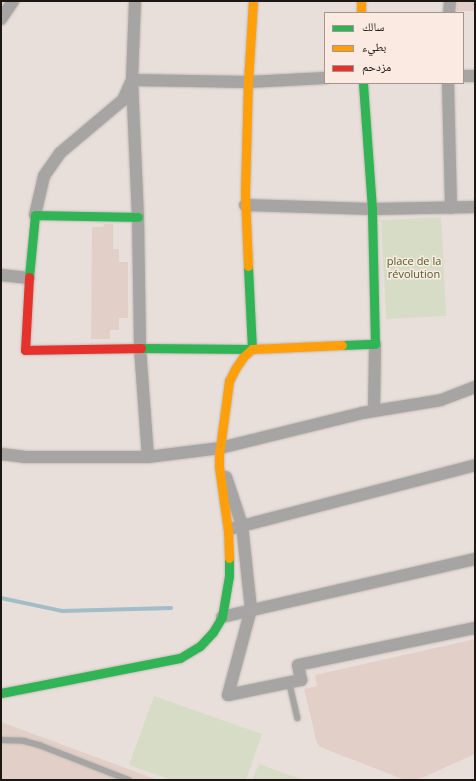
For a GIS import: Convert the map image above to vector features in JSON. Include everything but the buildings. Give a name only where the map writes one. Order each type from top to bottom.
[{"type":"street","points":[[1,19],[13,1]]},
{"type":"street","points":[[135,1],[132,80],[138,217],[140,348],[148,457]]},
{"type":"street","points":[[252,349],[245,205],[248,82],[253,1]]},
{"type":"street","points":[[360,12],[361,1]]},
{"type":"street","points":[[449,12],[450,1]]},
{"type":"street","points":[[464,76],[475,76]]},
{"type":"street","points":[[132,80],[248,82],[324,78]]},
{"type":"street","points":[[132,80],[123,100],[60,153],[44,176],[35,215],[29,278],[25,350],[140,348],[252,349],[375,344]]},
{"type":"street","points":[[363,84],[372,209],[375,344],[374,411]]},
{"type":"street","points":[[448,84],[451,208]]},
{"type":"street","points":[[245,205],[372,209],[475,207]]},
{"type":"street","points":[[35,215],[138,217]]},
{"type":"street","points":[[1,275],[29,278]]},
{"type":"street","points":[[1,692],[180,658],[200,646],[213,632],[222,617],[226,601],[229,576],[228,531],[219,467],[229,381],[243,357],[252,349]]},
{"type":"street","points":[[1,454],[24,457],[148,457],[220,452],[374,411],[441,400],[475,387]]},
{"type":"street","points":[[220,452],[242,525],[251,609],[228,695],[301,680],[298,665],[475,628]]},
{"type":"street","points":[[228,531],[242,525],[475,465]]},
{"type":"street","points":[[222,617],[251,609],[475,559]]},
{"type":"lane","points":[[289,682],[297,718]]},
{"type":"lane","points":[[1,740],[24,741],[39,745],[129,780]]},
{"type":"shaded area","points":[[457,1],[475,1],[475,11],[457,11]]},
{"type":"shaded area","points":[[104,224],[113,224],[113,249],[119,249],[119,262],[128,262],[128,318],[119,318],[119,330],[110,330],[110,339],[91,339],[92,227],[103,227]]},
{"type":"shaded area","points":[[475,639],[475,754],[424,777],[413,780],[405,780],[320,747],[317,743],[304,689],[317,686],[315,675]]},
{"type":"shaded area","points":[[1,722],[158,780],[1,780]]},
{"type":"green space","name":"place de la révolution","points":[[441,217],[446,316],[386,319],[381,220]]},
{"type":"green space","points":[[154,696],[262,734],[246,780],[172,780],[129,765]]},
{"type":"green space","points":[[259,764],[303,780],[252,780]]},
{"type":"waterway","points":[[1,598],[62,611],[171,608]]},
{"type":"traffic: fast","points":[[342,345],[375,344],[372,209],[363,84]]},
{"type":"traffic: fast","points":[[29,277],[35,215],[138,217]]},
{"type":"traffic: fast","points":[[141,348],[252,349],[248,266]]},
{"type":"traffic: fast","points":[[1,693],[180,658],[200,646],[213,632],[222,617],[229,576],[229,558]]},
{"type":"traffic: slow","points":[[248,266],[245,193],[248,82],[253,1]]},
{"type":"traffic: slow","points":[[361,1],[361,12]]},
{"type":"traffic: slow","points":[[229,558],[228,531],[219,467],[219,455],[229,381],[235,369],[243,357],[252,349],[342,345]]},
{"type":"traffic: jam","points":[[29,277],[25,350],[141,348]]}]
